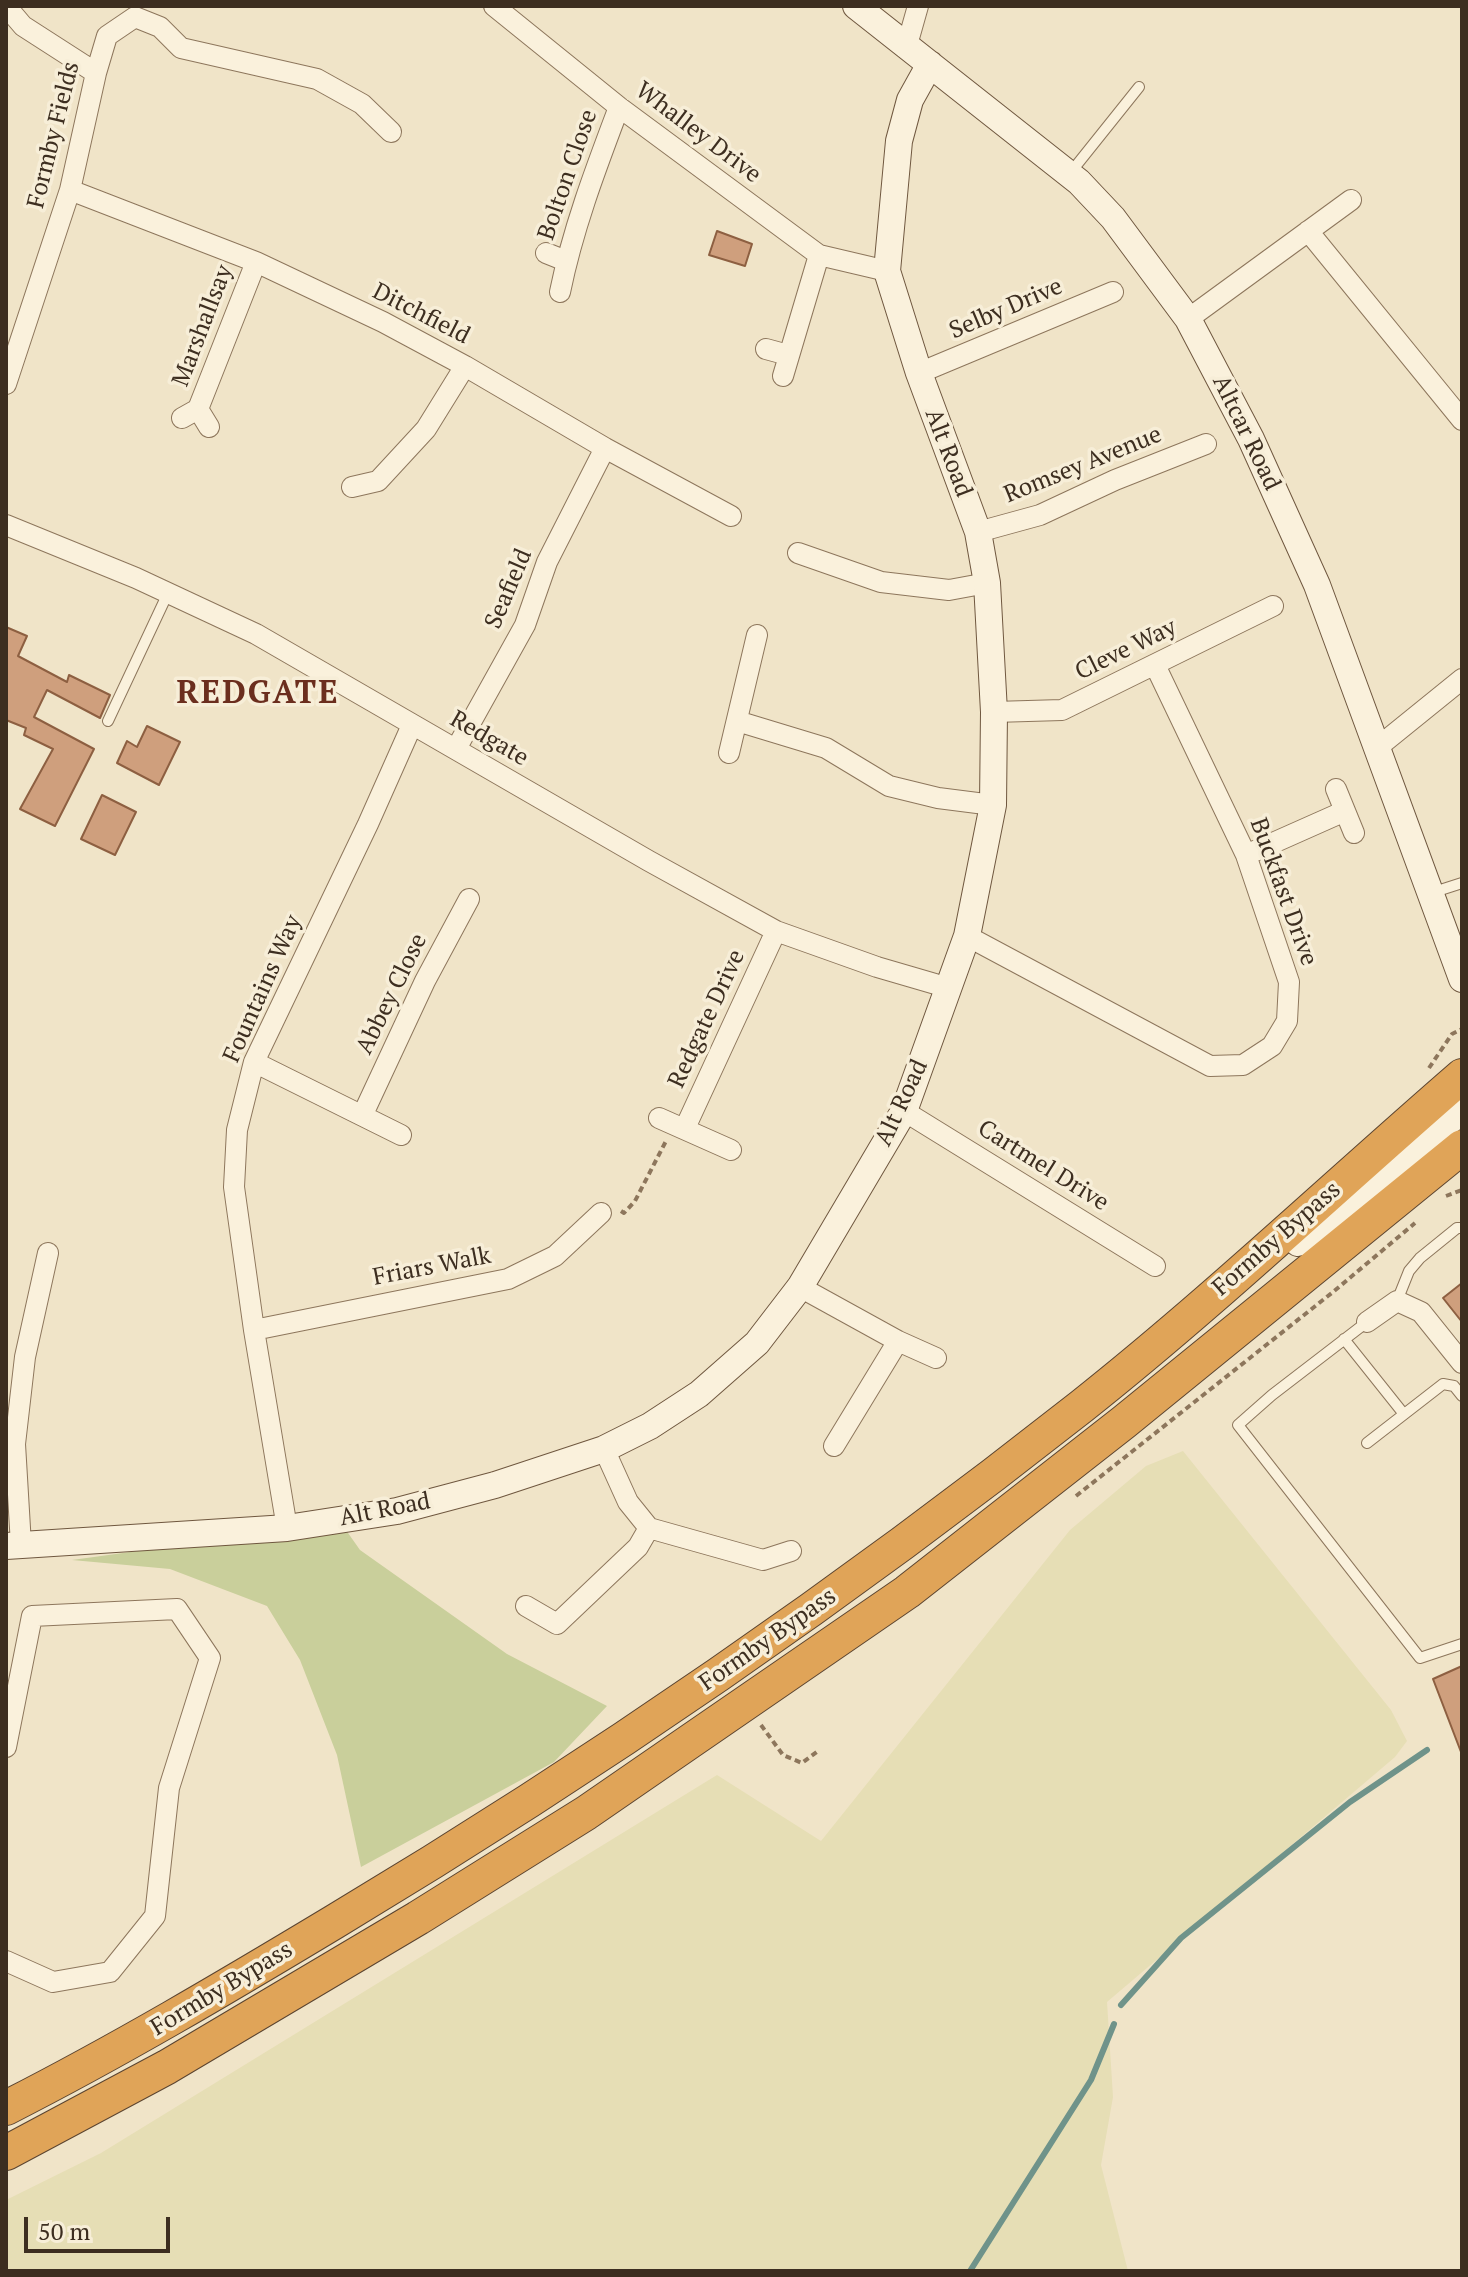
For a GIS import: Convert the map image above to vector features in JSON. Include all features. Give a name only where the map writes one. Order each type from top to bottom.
[{"type":"highway","name":"Formby Bypass","points":[[6,2108],[149,2033],[438,1859],[687,1697],[867,1570],[1085,1403],[1196,1310],[1462,1076]]},
{"type":"highway","name":"Formby Bypass","points":[[6,2153],[167,2067],[418,1918],[586,1813],[745,1704],[920,1582],[1447,1168],[1462,1147]]},
{"type":"street","points":[[6,6],[23,26],[96,73]]},
{"type":"street","name":"Whalley Drive","points":[[494,6],[619,107],[819,255],[887,271]]},
{"type":"street","name":"Altcar Road","points":[[856,6],[1069,174],[1113,218],[1188,319],[1251,439],[1317,585],[1462,979]]},
{"type":"street","points":[[907,45],[918,6]]},
{"type":"street","name":"Formby Fields","points":[[6,384],[70,190],[107,36],[135,17],[160,27],[181,48],[317,79],[362,104]]},
{"type":"street","name":"Alt Road","points":[[13,1546],[287,1528],[397,1511],[495,1485],[604,1449],[650,1426],[699,1394],[757,1343],[800,1287],[904,1111],[967,936],[993,805],[994,712],[987,583],[978,532],[919,373],[887,271],[899,141],[910,100],[930,64]]},
{"type":"street","points":[[362,104],[387,105]]},
{"type":"street","points":[[362,104],[391,132]]},
{"type":"street","name":"Bolton Close","points":[[560,292],[589,186],[619,107]]},
{"type":"street","name":"Ditchfield","points":[[70,190],[256,262],[383,322],[731,517]]},
{"type":"street","points":[[1188,319],[1351,200]]},
{"type":"street","points":[[1308,231],[1462,420]]},
{"type":"street","name":"Bolton Close","points":[[546,253],[566,261]]},
{"type":"street","points":[[783,376],[819,255]]},
{"type":"street","name":"Marshallsay","points":[[196,418],[256,262]]},
{"type":"street","name":"Selby Drive","points":[[919,373],[1113,292]]},
{"type":"street","points":[[766,349],[788,355]]},
{"type":"street","points":[[352,487],[380,490],[426,429],[465,366]]},
{"type":"street","name":"Romsey Avenue","points":[[978,532],[1040,515],[1115,480],[1206,444]]},
{"type":"street","name":"Seafield","points":[[456,749],[525,625],[547,562],[605,448]]},
{"type":"street","name":"Redgate","points":[[6,525],[168,593],[256,634],[776,931],[877,967],[949,988]]},
{"type":"street","points":[[799,554],[881,582],[949,590],[987,583]]},
{"type":"street","name":"Cleve Way","points":[[994,712],[1062,710],[1273,605]]},
{"type":"street","points":[[729,753],[757,635]]},
{"type":"street","name":"Buckfast Drive","points":[[967,936],[1210,1066],[1243,1065],[1272,1046],[1287,1021],[1289,982],[1246,855],[1155,665]]},
{"type":"street","points":[[1378,747],[1462,679]]},
{"type":"street","points":[[737,721],[826,748],[889,786],[938,798],[993,805]]},
{"type":"street","name":"Fountains Way","points":[[287,1528],[234,1187],[237,1130],[254,1062],[412,725]]},
{"type":"street","points":[[1336,789],[1354,833]]},
{"type":"street","points":[[1246,855],[1345,811]]},
{"type":"street","name":"Abbey Close","points":[[363,1114],[425,981],[469,899]]},
{"type":"street","name":"Redgate Drive","points":[[731,1150],[673,1124],[776,931]]},
{"type":"street","points":[[254,1062],[401,1135]]},
{"type":"street","name":"Cartmel Drive","points":[[904,1111],[1155,1266]]},
{"type":"street","points":[[1196,1310],[1265,1270],[1462,1111]]},
{"type":"street","name":"Friars Walk","points":[[254,1330],[508,1279],[555,1256],[601,1213]]},
{"type":"street","points":[[13,1546],[15,1444],[25,1357],[48,1253]]},
{"type":"street","points":[[800,1287],[898,1341],[936,1358]]},
{"type":"street","points":[[1367,1322],[1397,1301],[1421,1312],[1462,1363]]},
{"type":"street","points":[[834,1446],[898,1341]]},
{"type":"street","points":[[604,1449],[628,1502],[649,1528],[763,1560],[791,1551]]},
{"type":"street","points":[[526,1606],[557,1624],[638,1547],[649,1528]]},
{"type":"street","points":[[6,1747],[32,1616],[177,1609],[210,1658],[169,1788],[155,1916],[110,1972],[53,1982],[6,1961]]},
{"type":"lane","points":[[1069,174],[1139,87]]},
{"type":"lane","points":[[108,721],[168,593]]},
{"type":"lane","points":[[1431,893],[1462,883]]},
{"type":"lane","points":[[1397,1301],[1409,1271],[1420,1258],[1457,1228],[1462,1228]]},
{"type":"lane","points":[[1367,1322],[1238,1425],[1420,1658],[1462,1644]]},
{"type":"lane","points":[[1344,1339],[1403,1413]]},
{"type":"lane","points":[[1367,1443],[1443,1384],[1454,1386],[1462,1396]]},
{"type":"path","points":[[1423,1076],[1452,1034],[1462,1029]]},
{"type":"path","points":[[601,1213],[608,1201],[624,1213],[635,1201],[673,1124]]},
{"type":"path","points":[[745,1704],[783,1755],[802,1763],[818,1751]]},
{"type":"shaded area","points":[[1183,1451],[1391,1710],[1407,1741],[1395,1757],[1107,2002],[1113,2097],[1101,2165],[1128,2271],[6,2271],[6,2200],[101,2153],[717,1775],[821,1841],[1070,1530],[1146,1466]]},
{"type":"green space","points":[[341,1523],[360,1550],[507,1654],[607,1706],[554,1762],[361,1867],[337,1755],[300,1660],[267,1606],[170,1569],[72,1560]]},
{"type":"building","points":[[717,231],[752,244],[745,266],[709,255]]},
{"type":"building","points":[[6,627],[27,636],[18,656],[67,682],[69,675],[110,695],[100,718],[47,690],[34,717],[94,749],[55,826],[20,809],[53,749],[24,735],[26,728],[6,720]]},
{"type":"building","points":[[147,726],[180,742],[159,785],[117,763],[127,741],[137,747]]},
{"type":"building","points":[[102,795],[136,812],[115,855],[81,839]]},
{"type":"building","points":[[1462,1283],[1462,1322],[1443,1298]]},
{"type":"building","points":[[1462,1666],[1462,1752],[1461,1752],[1433,1679]]},
{"type":"waterway","points":[[1121,2005],[1181,1938],[1350,1802],[1427,1750]]},
{"type":"waterway","points":[[970,2271],[1091,2080],[1114,2024]]},
{"type":"district","name":"REDGATE","points":[[258,694]]}]
